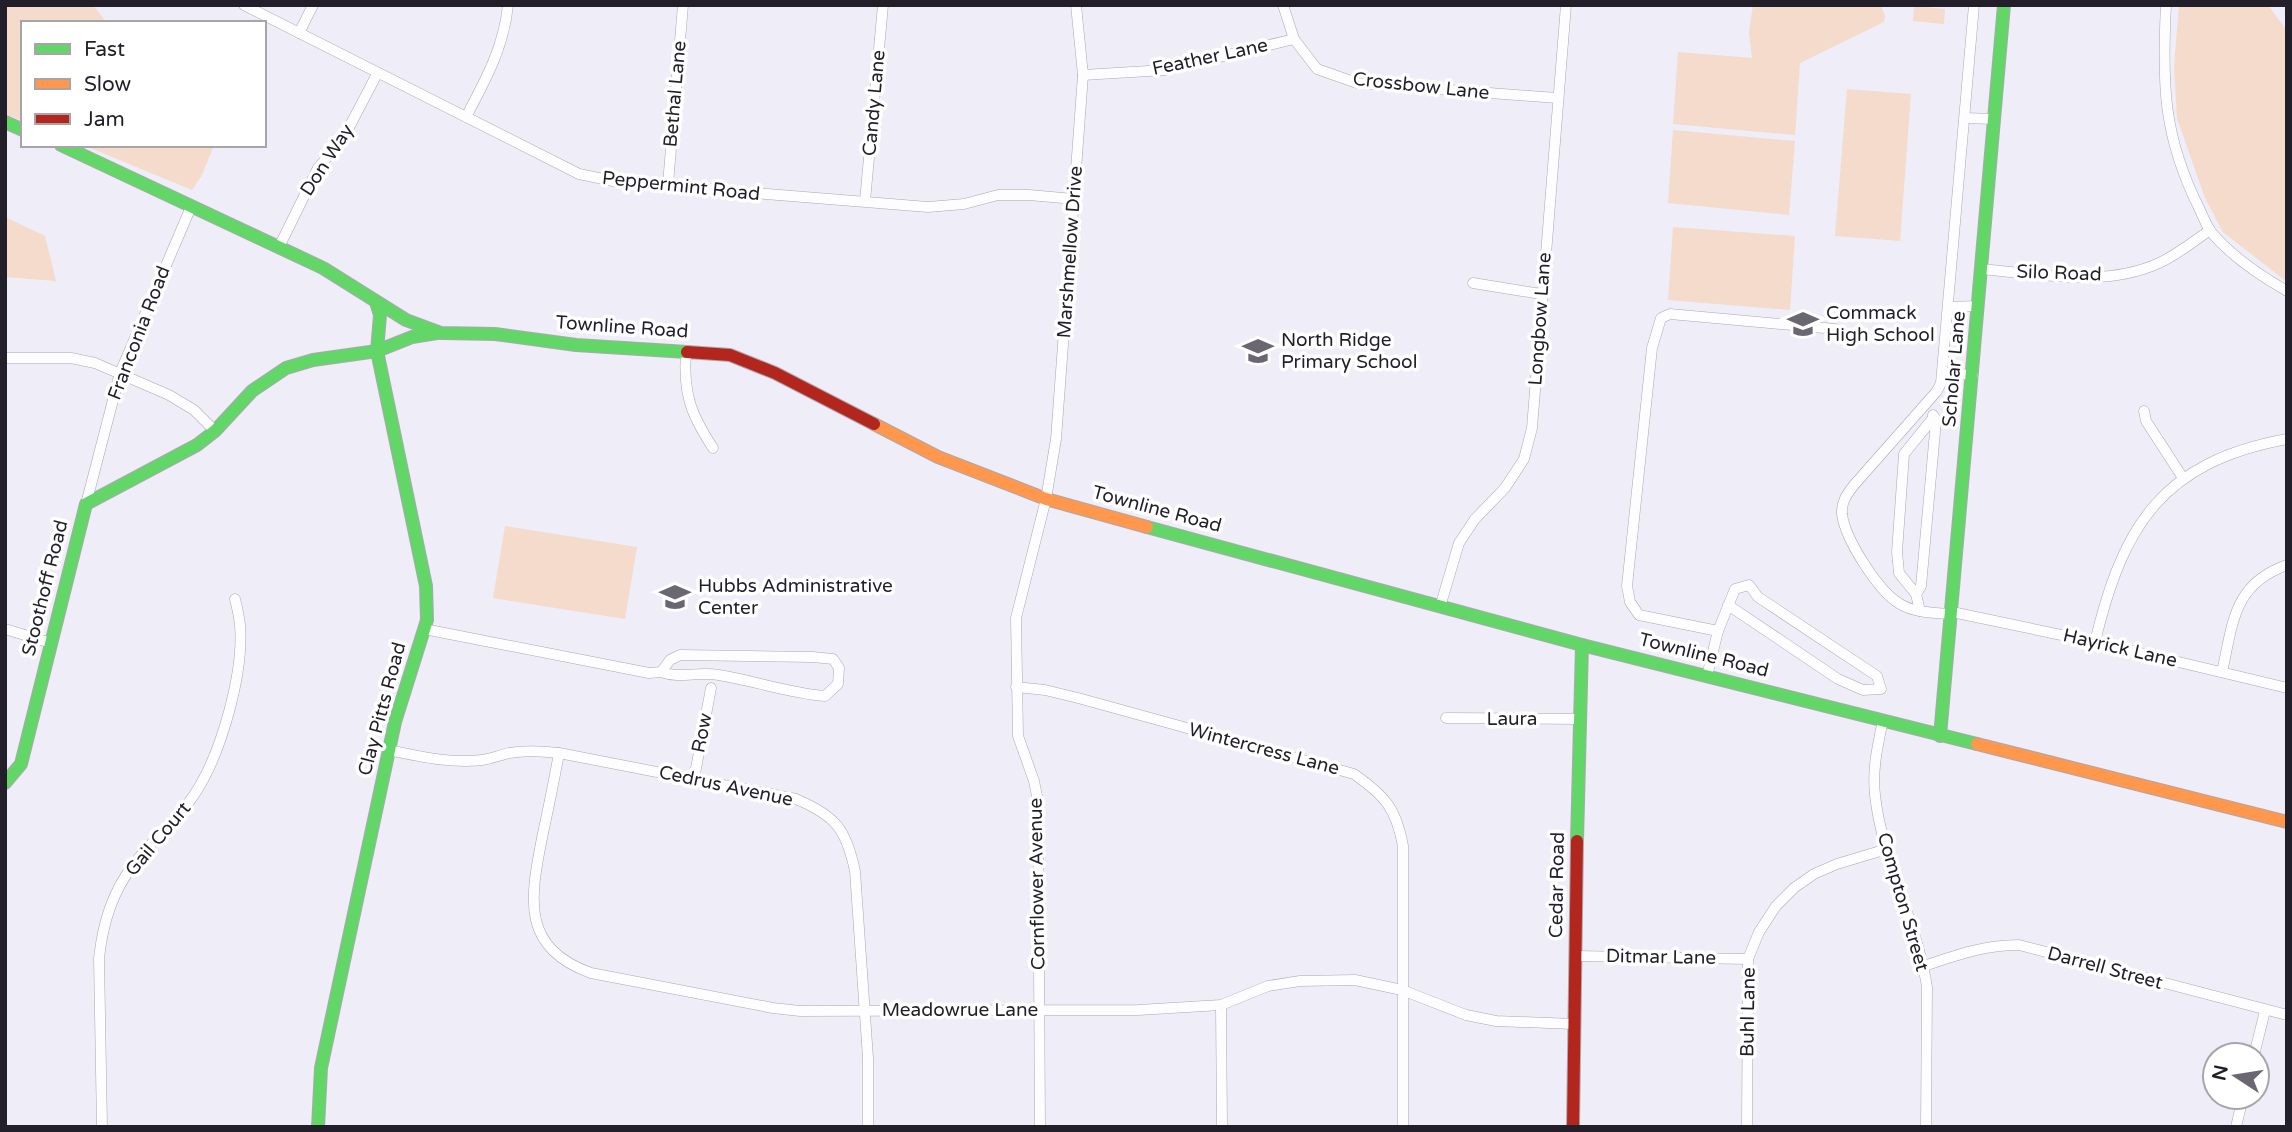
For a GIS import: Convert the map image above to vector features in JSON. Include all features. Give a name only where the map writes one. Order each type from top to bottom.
[{"type":"street","name":"Peppermint Road","points":[[244,5],[579,174],[618,182],[928,207],[964,204],[998,195],[1074,199]]},
{"type":"street","points":[[299,33],[313,5]]},
{"type":"street","points":[[466,117],[493,65],[503,39],[508,5]]},
{"type":"street","name":"Bethal Lane","points":[[668,184],[683,5]]},
{"type":"street","name":"Candy Lane","points":[[865,201],[883,5]]},
{"type":"street","name":"Marshmellow Drive","points":[[1016,687],[1016,618],[1046,499],[1056,439],[1083,75],[1076,5]]},
{"type":"street","name":"Crossbow Lane","points":[[1283,5],[1294,39],[1317,69],[1357,83],[1557,97]]},
{"type":"street","name":"Longbow Lane","points":[[1440,607],[1459,543],[1475,519],[1505,488],[1524,459],[1532,428],[1566,5]]},
{"type":"street","points":[[1920,611],[1899,603],[1881,586],[1857,551],[1842,512],[1843,500],[1853,485],[1940,387],[1974,5]]},
{"type":"street","name":"Scholar Lane","points":[[1940,736],[2004,5]]},
{"type":"street","points":[[2166,5],[2163,63],[2165,97],[2172,137],[2185,182],[2210,230],[2258,274],[2287,291]]},
{"type":"street","name":"Feather Lane","points":[[1083,75],[1165,70],[1294,39]]},
{"type":"street","name":"Don Way","points":[[279,247],[318,168],[343,139],[377,74]]},
{"type":"street","points":[[1965,118],[1994,119]]},
{"type":"street","points":[[5,122],[21,129]]},
{"type":"street","name":"Townline Road","points":[[65,147],[323,268],[406,320],[440,333],[495,334],[576,345],[730,355],[775,373],[937,457],[1046,499],[1582,645],[2287,822]]},
{"type":"street","name":"Franconia Road","points":[[86,504],[120,373],[191,207]]},
{"type":"street","name":"Silo Road","points":[[1982,269],[2085,277],[2126,275],[2160,263],[2210,230]]},
{"type":"street","points":[[1474,283],[1542,294]]},
{"type":"street","name":"Clay Pitts Road","points":[[318,1127],[321,1068],[388,750],[427,620],[426,586],[377,351],[380,315],[376,302]]},
{"type":"street","points":[[1949,307],[1978,306]]},
{"type":"street","points":[[1718,631],[1639,615],[1630,602],[1628,586],[1649,375],[1652,348],[1661,318],[1670,314],[1835,330]]},
{"type":"street","name":"Stoothoff Road","points":[[5,783],[21,764],[86,504],[197,445],[215,431],[252,391],[278,373],[313,360],[377,351],[412,337],[440,333]]},
{"type":"street","points":[[686,351],[684,379],[689,405],[713,448]]},
{"type":"street","points":[[5,358],[71,359],[95,363],[169,395],[194,410],[215,431]]},
{"type":"street","points":[[1943,373],[1972,375]]},
{"type":"street","points":[[1916,594],[1921,586],[1936,421],[1928,401]]},
{"type":"street","points":[[2144,411],[2146,421],[2183,478]]},
{"type":"street","points":[[1920,611],[1916,594],[1899,573],[1897,552],[1904,453],[1934,417]]},
{"type":"street","points":[[2095,642],[2106,600],[2125,549],[2158,501],[2183,478],[2226,454],[2287,439]]},
{"type":"street","points":[[2222,672],[2240,601],[2251,585],[2270,571],[2287,565]]},
{"type":"street","points":[[1707,676],[1718,631],[1728,605],[1735,589],[1749,585],[1758,597],[1877,676],[1881,689],[1863,690],[1838,679],[1728,605]]},
{"type":"street","name":"Gail Court","points":[[102,1127],[99,958],[102,933],[110,904],[122,882],[193,796],[208,773],[219,745],[236,680],[240,627],[235,599]]},
{"type":"street","name":"Hayrick Lane","points":[[1920,611],[1952,613],[2095,642],[2287,688]]},
{"type":"street","points":[[5,629],[51,643]]},
{"type":"street","points":[[424,629],[649,673],[661,671],[674,677],[693,673],[717,674],[806,695],[825,696],[838,684],[839,668],[833,659],[813,657],[680,654],[670,660],[661,671]]},
{"type":"street","name":"Cedar Road","points":[[1573,1127],[1582,645]]},
{"type":"street","name":"Wintercress Lane","points":[[1016,687],[1045,690],[1077,698],[1354,774],[1375,789],[1391,807],[1399,823],[1403,846],[1403,1127]]},
{"type":"street","name":"Cornflower Avenue","points":[[1016,687],[1018,736],[1038,801],[1040,1127]]},
{"type":"street","name":"Row","points":[[694,779],[711,688]]},
{"type":"street","name":"Laura","points":[[1446,718],[1579,719]]},
{"type":"street","name":"Compton Street","points":[[1884,720],[1877,749],[1874,793],[1887,849],[1924,966],[1927,987],[1926,1127]]},
{"type":"street","name":"Cedrus Avenue","points":[[388,750],[426,758],[460,761],[483,760],[536,750],[559,753],[796,799],[822,810],[838,826],[850,847],[855,871],[868,1058],[868,1127]]},
{"type":"street","name":"Meadowrue Lane","points":[[559,753],[534,878],[532,905],[544,942],[573,967],[591,973],[773,1009],[865,1010],[1138,1010],[1221,1004],[1268,986],[1300,981],[1354,980],[1402,990],[1465,1015],[1496,1021],[1574,1024]]},
{"type":"street","name":"Buhl Lane","points":[[1747,1127],[1748,959],[1764,923],[1794,888],[1814,874],[1887,849]]},
{"type":"street","name":"Darrell Street","points":[[1924,966],[1970,950],[1996,945],[2019,945],[2287,1015]]},
{"type":"street","name":"Ditmar Lane","points":[[1575,956],[1748,959]]},
{"type":"street","points":[[1221,1004],[1222,1127]]},
{"type":"street","points":[[2258,1041],[2265,1011]]},
{"type":"shaded area","points":[[5,5],[93,5],[105,21],[21,21],[21,120],[5,114]]},
{"type":"shaded area","points":[[1753,5],[1881,5],[1885,16],[1884,22],[1800,63],[1795,135],[1673,124],[1678,52],[1752,58],[1749,32]]},
{"type":"shaded area","points":[[2179,5],[2268,5],[2287,31],[2287,282],[2223,232],[2205,198],[2177,118],[2174,67]]},
{"type":"shaded area","points":[[1914,6],[1945,9],[1944,24],[1913,21]]},
{"type":"shaded area","points":[[1847,89],[1911,94],[1900,241],[1835,236]]},
{"type":"shaded area","points":[[1673,130],[1795,141],[1789,215],[1668,203]]},
{"type":"shaded area","points":[[88,147],[213,147],[202,175],[192,190]]},
{"type":"shaded area","points":[[5,217],[45,236],[56,281],[5,277]]},
{"type":"shaded area","points":[[1673,227],[1795,236],[1790,310],[1668,300]]},
{"type":"shaded area","points":[[505,526],[637,547],[625,619],[493,598]]},
{"type":"traffic: fast","points":[[1940,736],[2004,5]]},
{"type":"traffic: fast","points":[[5,122],[21,129]]},
{"type":"traffic: fast","points":[[65,147],[323,268],[406,320],[441,333],[495,334],[576,345],[687,352]]},
{"type":"traffic: fast","points":[[318,1127],[321,1068],[395,722],[427,620],[426,586],[377,351],[380,315],[376,302]]},
{"type":"traffic: fast","points":[[5,783],[21,764],[86,504],[197,445],[215,431],[252,391],[286,368],[313,360],[377,351],[412,337],[437,333]]},
{"type":"traffic: fast","points":[[1147,527],[1582,645],[1977,744]]},
{"type":"traffic: fast","points":[[1577,841],[1582,645]]},
{"type":"traffic: slow","points":[[874,424],[938,457],[1046,499],[1147,527]]},
{"type":"traffic: slow","points":[[1977,744],[2287,822]]},
{"type":"traffic: jam","points":[[687,352],[730,355],[775,373],[874,424]]},
{"type":"traffic: jam","points":[[1573,1127],[1577,841]]},
{"type":"place","name":"Commack High School","points":[[1803,324]]},
{"type":"place","name":"North Ridge Primary School","points":[[1258,351]]},
{"type":"place","name":"Hubbs Administrative Center","points":[[675,597]]}]
